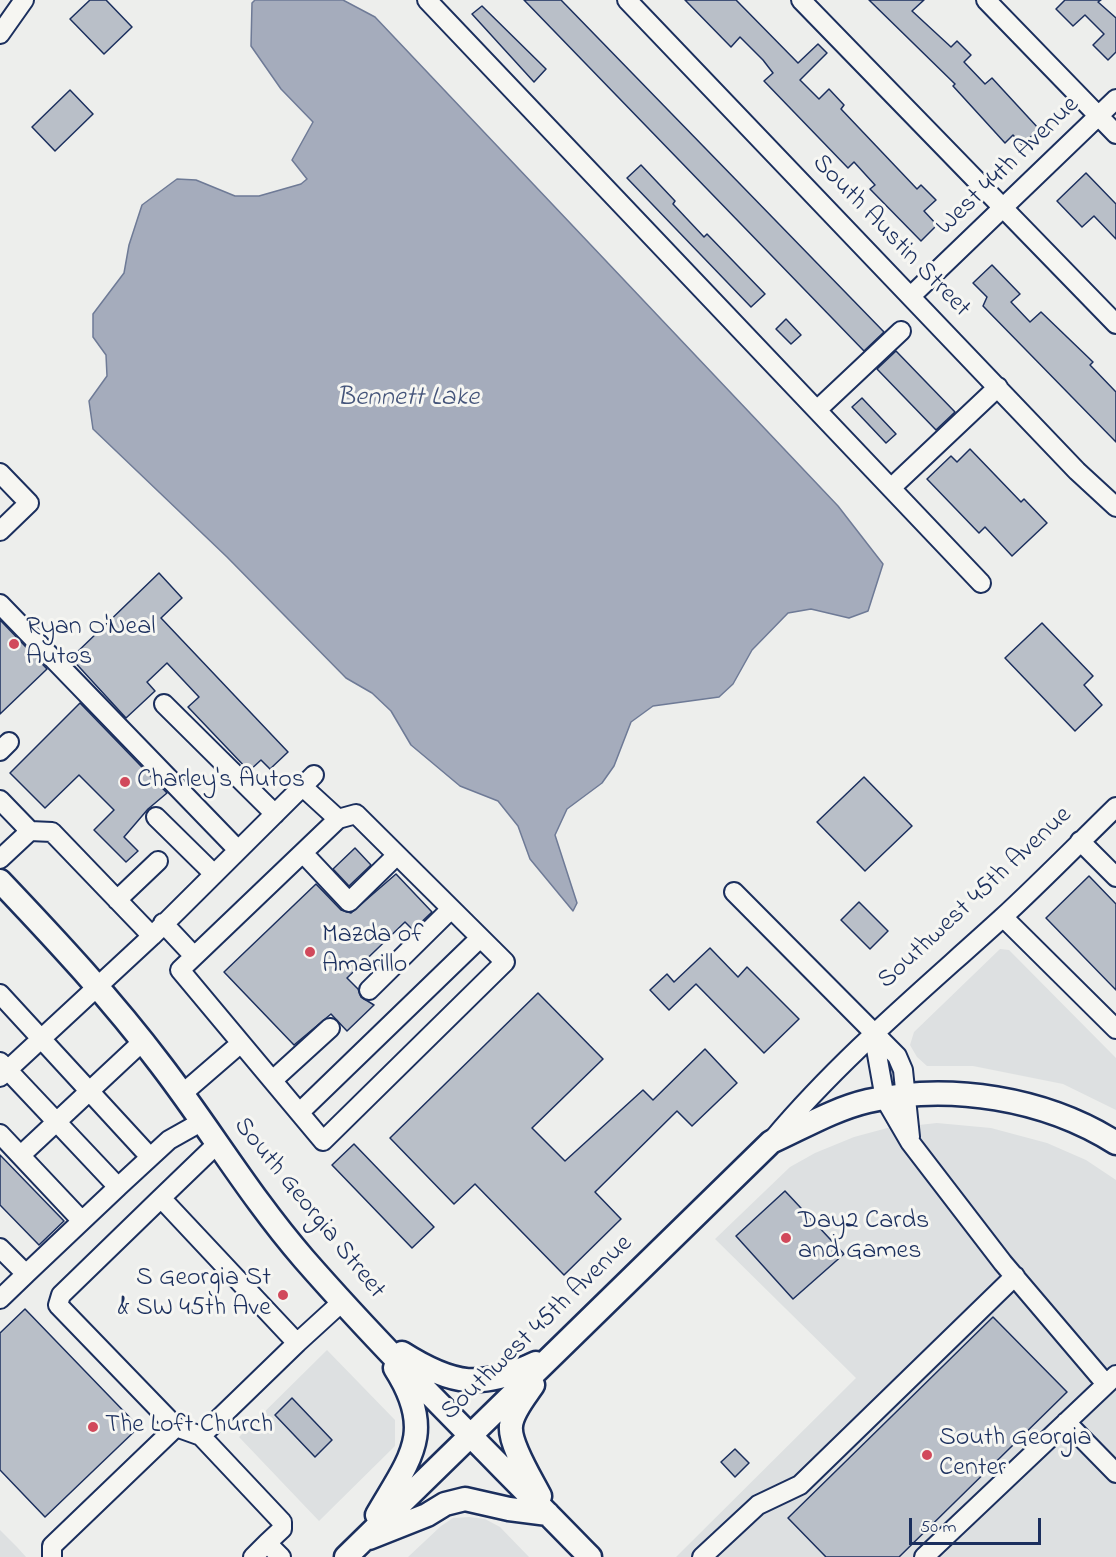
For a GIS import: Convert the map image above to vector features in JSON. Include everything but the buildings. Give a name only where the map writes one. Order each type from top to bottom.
[{"type":"main road","name":"South Georgia Street","points":[[3,890],[50,933],[96,986],[182,1094],[261,1205],[343,1301],[590,1557]]},
{"type":"main road","name":"Southwest 45th Avenue","points":[[346,1557],[771,1143],[832,1113],[868,1101],[961,1095],[1003,1100],[1072,1120],[1116,1143]]},
{"type":"main road","points":[[375,1336],[418,1364],[454,1378],[477,1383],[510,1375],[550,1356]]},
{"type":"main road","points":[[362,1541],[405,1466],[415,1446],[417,1433],[416,1409],[404,1382],[375,1336]]},
{"type":"main road","points":[[548,1514],[515,1445],[511,1427],[517,1410],[550,1356]]},
{"type":"main road","points":[[362,1541],[427,1515],[445,1504],[465,1499],[484,1501],[509,1509],[548,1514]]},
{"type":"street","points":[[428,0],[981,583]]},
{"type":"street","name":"South Austin Street","points":[[627,0],[1116,507]]},
{"type":"street","points":[[801,0],[1116,324]]},
{"type":"street","points":[[986,0],[1116,134]]},
{"type":"street","points":[[0,34],[19,2]]},
{"type":"street","name":"West 44th Avenue","points":[[911,296],[1116,99]]},
{"type":"street","points":[[817,410],[901,331]]},
{"type":"street","points":[[891,488],[998,387]]},
{"type":"street","points":[[0,473],[29,503],[0,531]]},
{"type":"street","points":[[0,604],[238,850]]},
{"type":"street","points":[[164,704],[275,814]]},
{"type":"street","points":[[118,1187],[2,1070],[41,1037],[157,929],[308,781],[338,819]]},
{"type":"street","points":[[0,800],[30,831],[52,832],[117,900],[194,956]]},
{"type":"street","name":"Southwest 45th Avenue","points":[[771,1143],[811,1094],[873,1032],[1003,917],[1116,807]]},
{"type":"street","points":[[356,813],[505,962],[323,1141],[274,1079],[180,970],[303,853],[338,819],[356,813]]},
{"type":"street","points":[[156,817],[214,874]]},
{"type":"street","points":[[0,859],[30,831]]},
{"type":"street","points":[[1080,841],[1116,877]]},
{"type":"street","points":[[303,853],[349,902],[397,855]]},
{"type":"street","points":[[117,900],[158,861]]},
{"type":"street","points":[[734,892],[897,1056]]},
{"type":"street","points":[[369,990],[451,909]]},
{"type":"street","points":[[1003,917],[1116,1029]]},
{"type":"street","points":[[300,1112],[480,938]]},
{"type":"street","points":[[896,1098],[903,1070],[897,1056],[896,1034],[899,1021],[917,993]]},
{"type":"street","points":[[0,994],[150,1157]]},
{"type":"street","points":[[274,1079],[330,1028]]},
{"type":"street","points":[[873,1032],[910,1142],[1015,1276],[1111,1380],[924,1557]]},
{"type":"street","points":[[21,1155],[142,1042]]},
{"type":"street","points":[[182,1094],[242,1043]]},
{"type":"street","points":[[0,1299],[169,1140],[201,1122]]},
{"type":"street","points":[[0,1134],[82,1221]]},
{"type":"street","points":[[217,1144],[61,1295],[58,1305],[176,1426],[201,1436],[282,1522],[282,1529],[253,1557]]},
{"type":"street","points":[[161,1198],[297,1343]]},
{"type":"street","points":[[0,1248],[26,1275]]},
{"type":"street","points":[[702,1557],[758,1505],[800,1485],[1015,1276]]},
{"type":"street","points":[[201,1436],[343,1301]]},
{"type":"street","points":[[1066,1422],[1116,1473]]},
{"type":"street","points":[[52,1557],[52,1546],[176,1426]]},
{"type":"street","points":[[267,1543],[281,1557]]},
{"type":"shaded area","points":[[1000,949],[1009,950],[1116,1058],[1116,1110],[1063,1084],[973,1066],[927,1066],[917,1057],[910,1045],[914,1032]]},
{"type":"shaded area","points":[[937,1123],[991,1128],[1047,1143],[1086,1160],[1116,1180],[1116,1557],[676,1557],[856,1378],[715,1239],[790,1167],[815,1153],[854,1137],[891,1127],[984,1255],[998,1241],[917,1139],[919,1125]]},
{"type":"shaded area","points":[[327,1350],[395,1420],[395,1446],[319,1521],[239,1437]]},
{"type":"shaded area","points":[[453,1518],[485,1519],[500,1527],[529,1557],[408,1557],[441,1526]]},
{"type":"shaded area","points":[[0,1530],[17,1547],[26,1557],[0,1557]]},
{"type":"water","name":"Bennett Lake","points":[[255,0],[343,0],[375,17],[838,506],[883,564],[868,611],[849,618],[811,609],[788,613],[752,650],[733,684],[719,697],[653,706],[631,722],[614,766],[602,783],[567,809],[555,835],[577,903],[573,911],[530,859],[518,826],[498,801],[460,786],[411,745],[391,711],[372,693],[346,678],[227,557],[93,429],[89,401],[107,376],[106,355],[93,337],[93,314],[124,273],[129,245],[142,205],[177,179],[196,180],[235,196],[259,196],[301,184],[307,179],[292,160],[313,122],[281,89],[251,46],[252,3]]},
{"type":"place","name":"Ryan O'Neal Autos","points":[[14,644]]},
{"type":"place","name":"Charley's Autos","points":[[125,782]]},
{"type":"place","name":"Mazda of Amarillo","points":[[310,952]]},
{"type":"place","name":"Day2 Cards and Games","points":[[786,1238]]},
{"type":"place","name":"S Georgia St & SW 45th Ave","points":[[283,1295]]},
{"type":"place","name":"The Loft Church","points":[[93,1427]]},
{"type":"place","name":"South Georgia Center","points":[[927,1455]]}]
